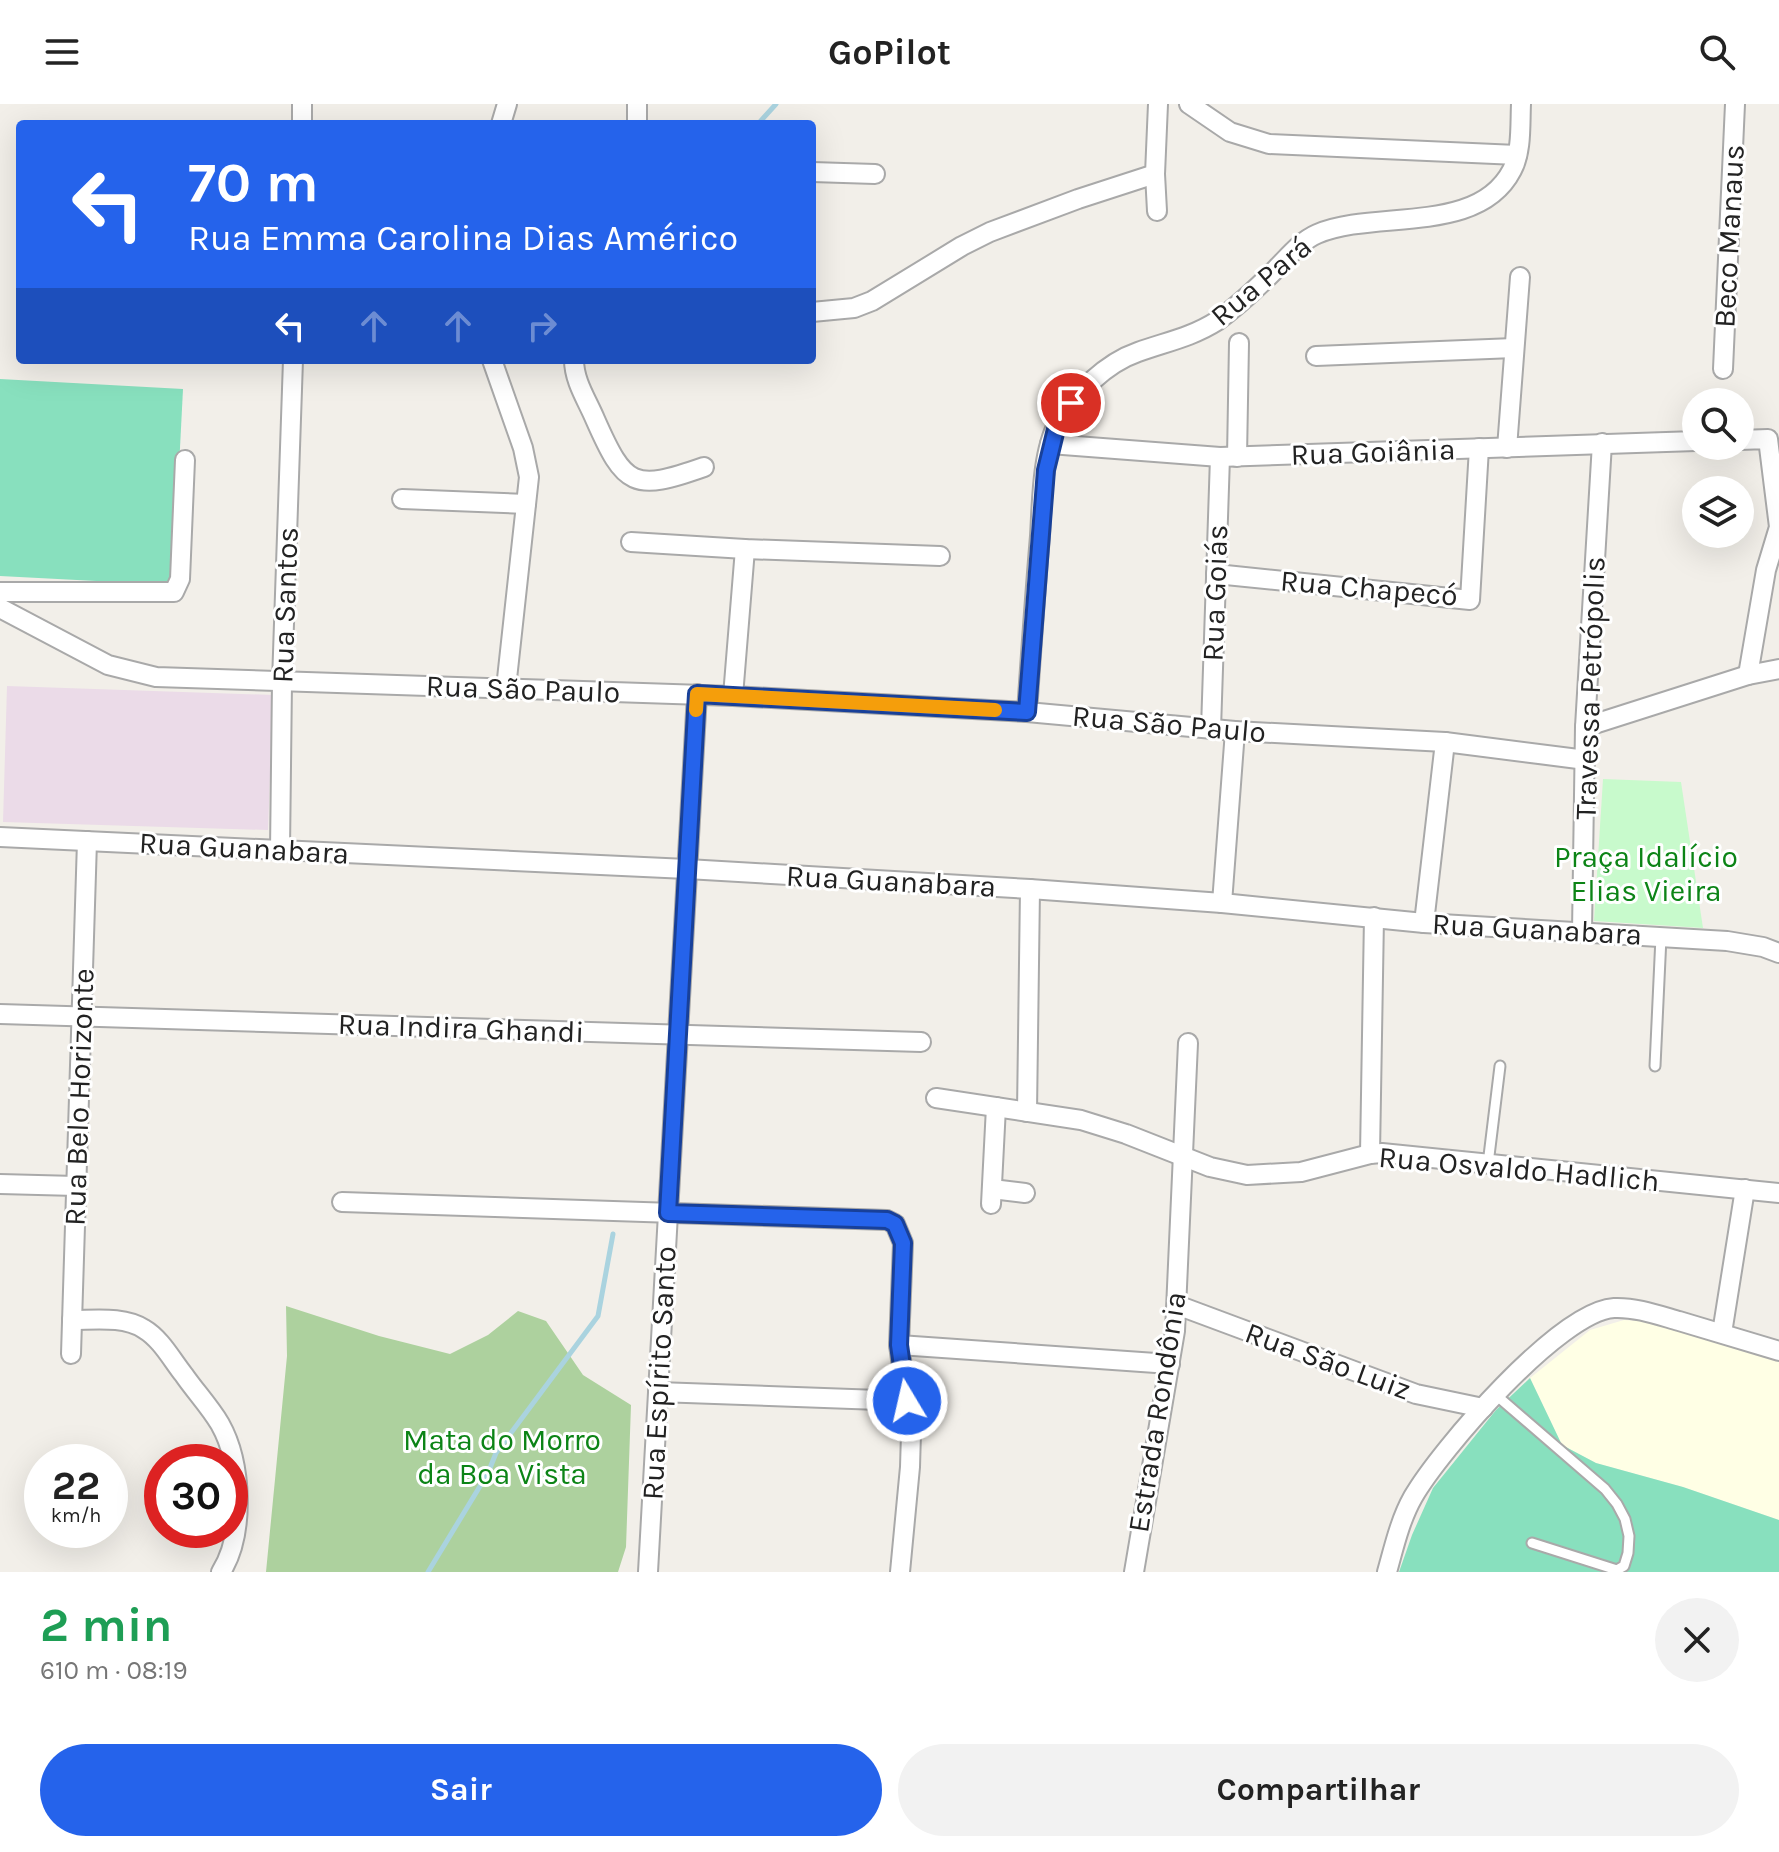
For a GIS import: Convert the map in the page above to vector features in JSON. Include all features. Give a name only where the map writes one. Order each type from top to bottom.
[{"type":"street","points":[[1157,211],[1158,104]]},
{"type":"street","points":[[1189,104],[1230,132],[1269,144],[1517,155]]},
{"type":"street","name":"Rua Pará","points":[[1027,712],[1042,506],[1050,444],[1057,425],[1071,403],[1102,373],[1137,352],[1177,341],[1218,320],[1262,283],[1302,243],[1316,234],[1358,224],[1444,214],[1467,208],[1500,185],[1512,170],[1517,155],[1521,104]]},
{"type":"street","name":"Beco Manaus","points":[[1723,369],[1735,104]]},
{"type":"street","points":[[816,172],[875,174]]},
{"type":"street","points":[[816,312],[854,308],[872,301],[949,253],[990,232],[1155,174]]},
{"type":"street","points":[[1507,448],[1520,277]]},
{"type":"street","name":"Rua Goiás","points":[[1211,729],[1216,574],[1239,343]]},
{"type":"street","points":[[1316,356],[1514,348]]},
{"type":"street","name":"Rua Santos","points":[[280,850],[282,682],[293,364]]},
{"type":"street","points":[[493,364],[529,477],[506,688]]},
{"type":"street","points":[[574,364],[575,375],[607,447],[626,475],[655,482],[704,467]]},
{"type":"street","points":[[1748,675],[1766,570],[1779,527],[1768,439],[1754,440]]},
{"type":"street","name":"Rua Goiânia","points":[[1050,444],[1228,457],[1682,441]]},
{"type":"street","name":"Travessa Petrópolis","points":[[1582,932],[1585,727],[1602,443]]},
{"type":"street","name":"Rua Chapecó","points":[[1216,574],[1470,600],[1479,448]]},
{"type":"street","points":[[0,592],[174,592],[180,579],[185,460]]},
{"type":"street","points":[[402,499],[526,504]]},
{"type":"street","points":[[631,542],[940,556]]},
{"type":"street","points":[[733,696],[745,549]]},
{"type":"street","name":"Rua São Paulo","points":[[0,608],[108,665],[133,673],[177,679],[697,694],[1027,712],[1235,731],[1445,742],[1586,760]]},
{"type":"street","points":[[1585,727],[1748,675],[1779,669]]},
{"type":"street","name":"Rua Espírito Santo","points":[[648,1572],[697,694]]},
{"type":"street","points":[[1222,903],[1235,731]]},
{"type":"street","points":[[1424,923],[1445,742]]},
{"type":"street","name":"Rua Guanabara","points":[[0,837],[687,869],[1030,889],[1222,903],[1424,923],[1748,943],[1779,953]]},
{"type":"street","name":"Rua Belo Horizonte","points":[[71,1354],[87,841]]},
{"type":"street","points":[[1027,1112],[1030,889]]},
{"type":"street","points":[[1370,1154],[1374,917]]},
{"type":"street","name":"Rua Indira Ghandi","points":[[0,1014],[921,1042]]},
{"type":"street","name":"Estrada Rondônia","points":[[1134,1572],[1142,1511],[1170,1364],[1177,1305],[1188,1043]]},
{"type":"street","name":"Rua Osvaldo Hadlich","points":[[936,1098],[1101,1125],[1228,1172],[1274,1175],[1323,1168],[1370,1154],[1779,1193]]},
{"type":"street","points":[[996,1107],[991,1197],[1025,1193]]},
{"type":"street","points":[[0,1184],[76,1186]]},
{"type":"street","points":[[1722,1333],[1745,1189]]},
{"type":"street","points":[[342,1202],[887,1220],[895,1224],[903,1243],[899,1345],[907,1401],[910,1467],[900,1572]]},
{"type":"street","name":"Rua São Luiz","points":[[1177,1305],[1416,1394],[1489,1402]]},
{"type":"street","points":[[1387,1572],[1397,1536],[1413,1498],[1489,1402],[1567,1327],[1601,1310],[1633,1309],[1779,1351]]},
{"type":"street","points":[[72,1320],[121,1320],[143,1328],[157,1340],[221,1425],[237,1480],[238,1512],[227,1563],[221,1572]]},
{"type":"street","points":[[899,1345],[1170,1364]]},
{"type":"street","points":[[658,1392],[907,1401]]},
{"type":"lane","points":[[1655,1066],[1661,937]]},
{"type":"lane","points":[[1488,1164],[1500,1066]]},
{"type":"lane","points":[[1489,1402],[1605,1489],[1625,1519],[1629,1536],[1624,1566],[1617,1570],[1532,1543]]},
{"type":"shaded area","points":[[7,686],[273,695],[268,830],[3,822]]},
{"type":"shaded area","points":[[1624,1320],[1651,1322],[1779,1359],[1779,1520],[1683,1487],[1596,1463],[1562,1445],[1530,1378],[1590,1330]]},
{"type":"green space","points":[[0,379],[183,389],[173,585],[0,576]]},
{"type":"green space","name":"Praça Idalício Elias Vieira","points":[[1603,779],[1681,782],[1703,928],[1594,921]]},
{"type":"green space","name":"Mata do Morro da Boa Vista","points":[[286,1306],[379,1336],[450,1354],[488,1335],[518,1311],[546,1321],[583,1375],[631,1405],[626,1547],[618,1572],[266,1572],[287,1356]]},
{"type":"green space","points":[[1530,1378],[1562,1445],[1596,1463],[1683,1487],[1779,1520],[1779,1572],[1399,1572],[1433,1488],[1496,1410]]},
{"type":"waterway","points":[[762,120],[776,104]]},
{"type":"waterway","points":[[428,1572],[488,1473],[496,1453],[598,1316],[613,1234]]},
{"type":"slow traffic","points":[[696,710],[697,694],[995,710]]},
{"type":"route","points":[[907,1401],[899,1345],[903,1243],[895,1224],[887,1220],[668,1213],[697,694],[1027,712],[1046,470],[1057,425],[1071,403]]}]
